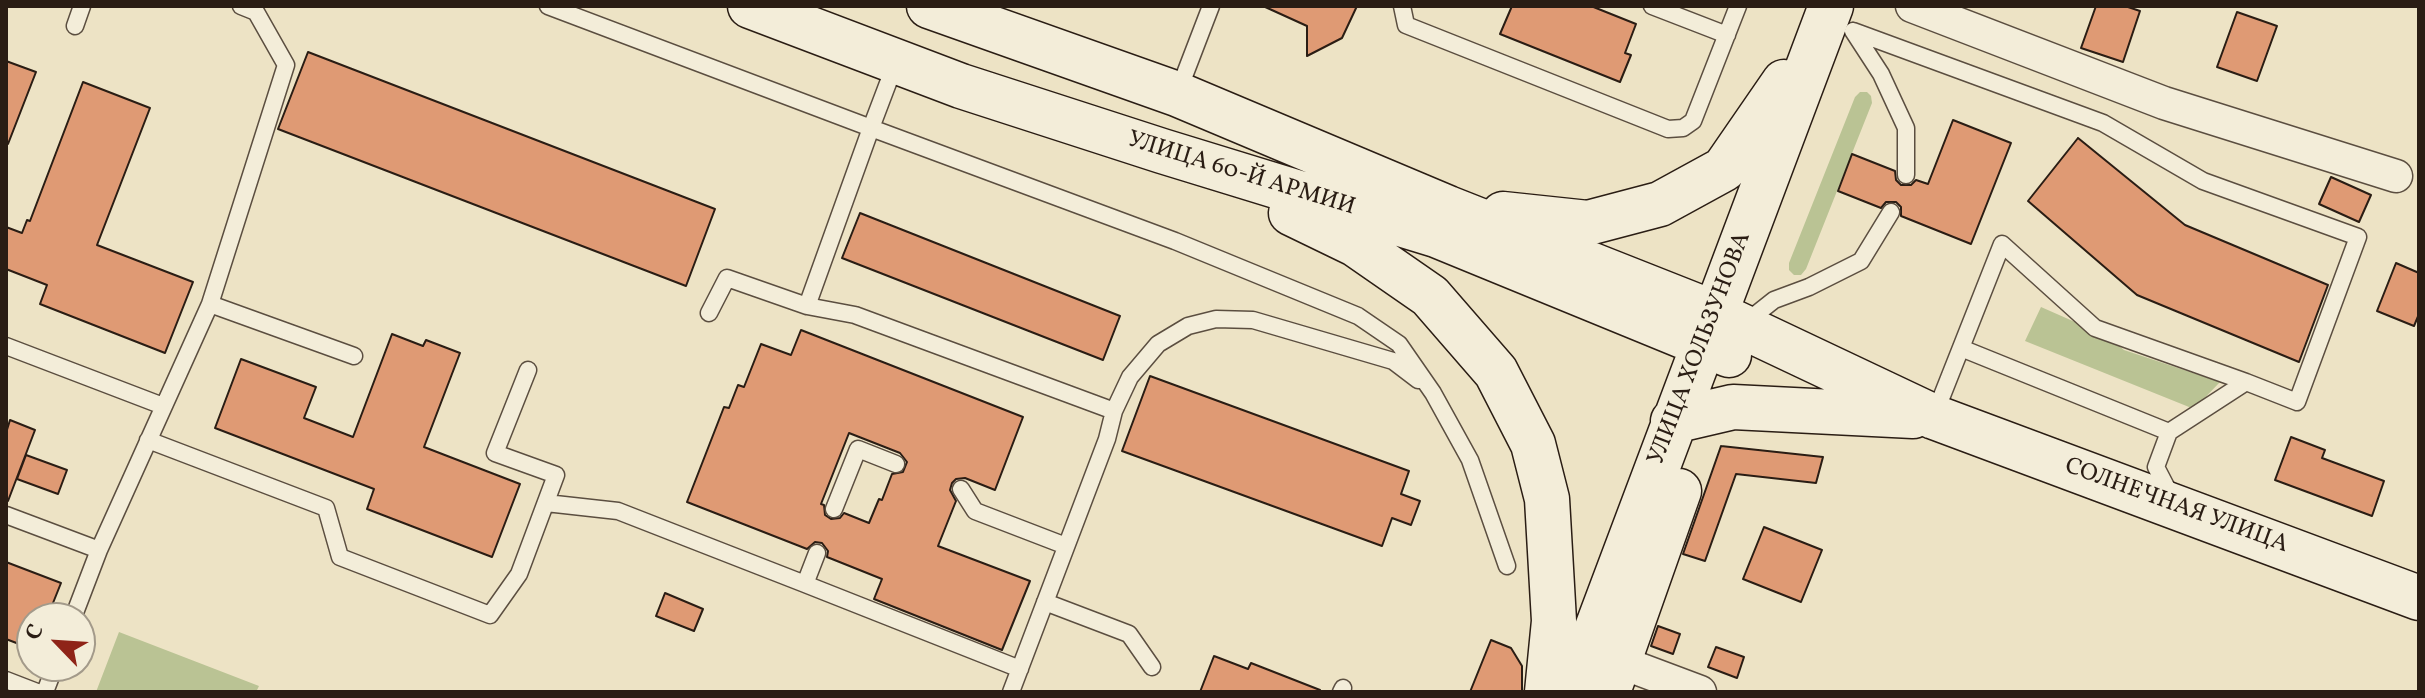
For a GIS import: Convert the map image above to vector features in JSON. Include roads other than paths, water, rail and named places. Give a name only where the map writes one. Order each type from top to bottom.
[{"type":"main road","name":"УЛИЦА 60-Й АРМИИ","points":[[750,6],[961,86],[1436,235],[1722,335]]},
{"type":"main road","points":[[896,60],[918,6]]},
{"type":"main road","name":"УЛИЦА 60-Й АРМИИ","points":[[929,6],[1177,94],[1448,208],[1722,335]]},
{"type":"main road","points":[[1448,208],[1588,223],[1660,204],[1724,169],[1842,17]]},
{"type":"main road","name":"УЛИЦА ХОЛЬЗУНОВА","points":[[1573,692],[1689,418],[1842,17]]},
{"type":"main road","points":[[1162,151],[1355,244],[1430,296],[1496,372],[1533,444],[1547,499],[1554,621],[1547,692]]},
{"type":"main road","name":"СОЛНЕЧНАЯ УЛИЦА","points":[[1722,335],[2419,598]]},
{"type":"main road","name":"СОЛНЕЧНАЯ УЛИЦА","points":[[1689,418],[1733,407],[1934,417]]},
{"type":"main road","name":"УЛИЦА ХОЛЬЗУНОВА","points":[[1614,677],[1689,418]]},
{"type":"street","points":[[1912,6],[2164,103],[2402,175]]},
{"type":"street","points":[[1614,677],[1700,692]]},
{"type":"lane","points":[[75,26],[82,6]]},
{"type":"lane","points":[[79,602],[99,550],[210,304],[286,65],[256,12],[241,6]]},
{"type":"lane","points":[[548,6],[1175,241],[1358,316],[1399,344],[1433,393],[1470,460],[1507,566]]},
{"type":"lane","points":[[1177,94],[1211,6]]},
{"type":"lane","points":[[1402,6],[1406,25],[1668,129],[1683,128],[1693,121],[1738,6]]},
{"type":"lane","points":[[1652,6],[1727,35]]},
{"type":"lane","points":[[1842,17],[1881,74],[1906,128],[1906,175]]},
{"type":"lane","points":[[1842,17],[2103,123],[2203,181],[2358,237],[2297,402],[2095,328],[2002,244],[1934,417]]},
{"type":"lane","points":[[807,306],[896,60]]},
{"type":"lane","points":[[1722,335],[1774,300],[1809,287],[1861,261],[1891,212]]},
{"type":"lane","points":[[709,313],[727,278],[807,306],[855,315],[1114,411]]},
{"type":"lane","points":[[210,304],[354,356]]},
{"type":"lane","points":[[1011,692],[1107,439],[1114,411],[1130,377],[1158,344],[1188,326],[1216,319],[1253,320],[1393,361],[1433,393]]},
{"type":"lane","points":[[6,346],[163,406]]},
{"type":"lane","points":[[1961,348],[2169,432]]},
{"type":"lane","points":[[148,440],[326,508],[340,557],[490,615],[519,574],[556,475],[495,453],[528,370]]},
{"type":"lane","points":[[2178,508],[2156,467],[2169,432],[2246,382]]},
{"type":"lane","points":[[834,509],[858,449],[896,464]]},
{"type":"lane","points":[[961,489],[975,511],[1066,546]]},
{"type":"lane","points":[[546,503],[618,511],[1020,669]]},
{"type":"lane","points":[[6,515],[99,550]]},
{"type":"lane","points":[[805,584],[817,553]]},
{"type":"lane","points":[[1045,602],[1129,634],[1152,667]]},
{"type":"lane","points":[[6,680],[37,692]]}]
